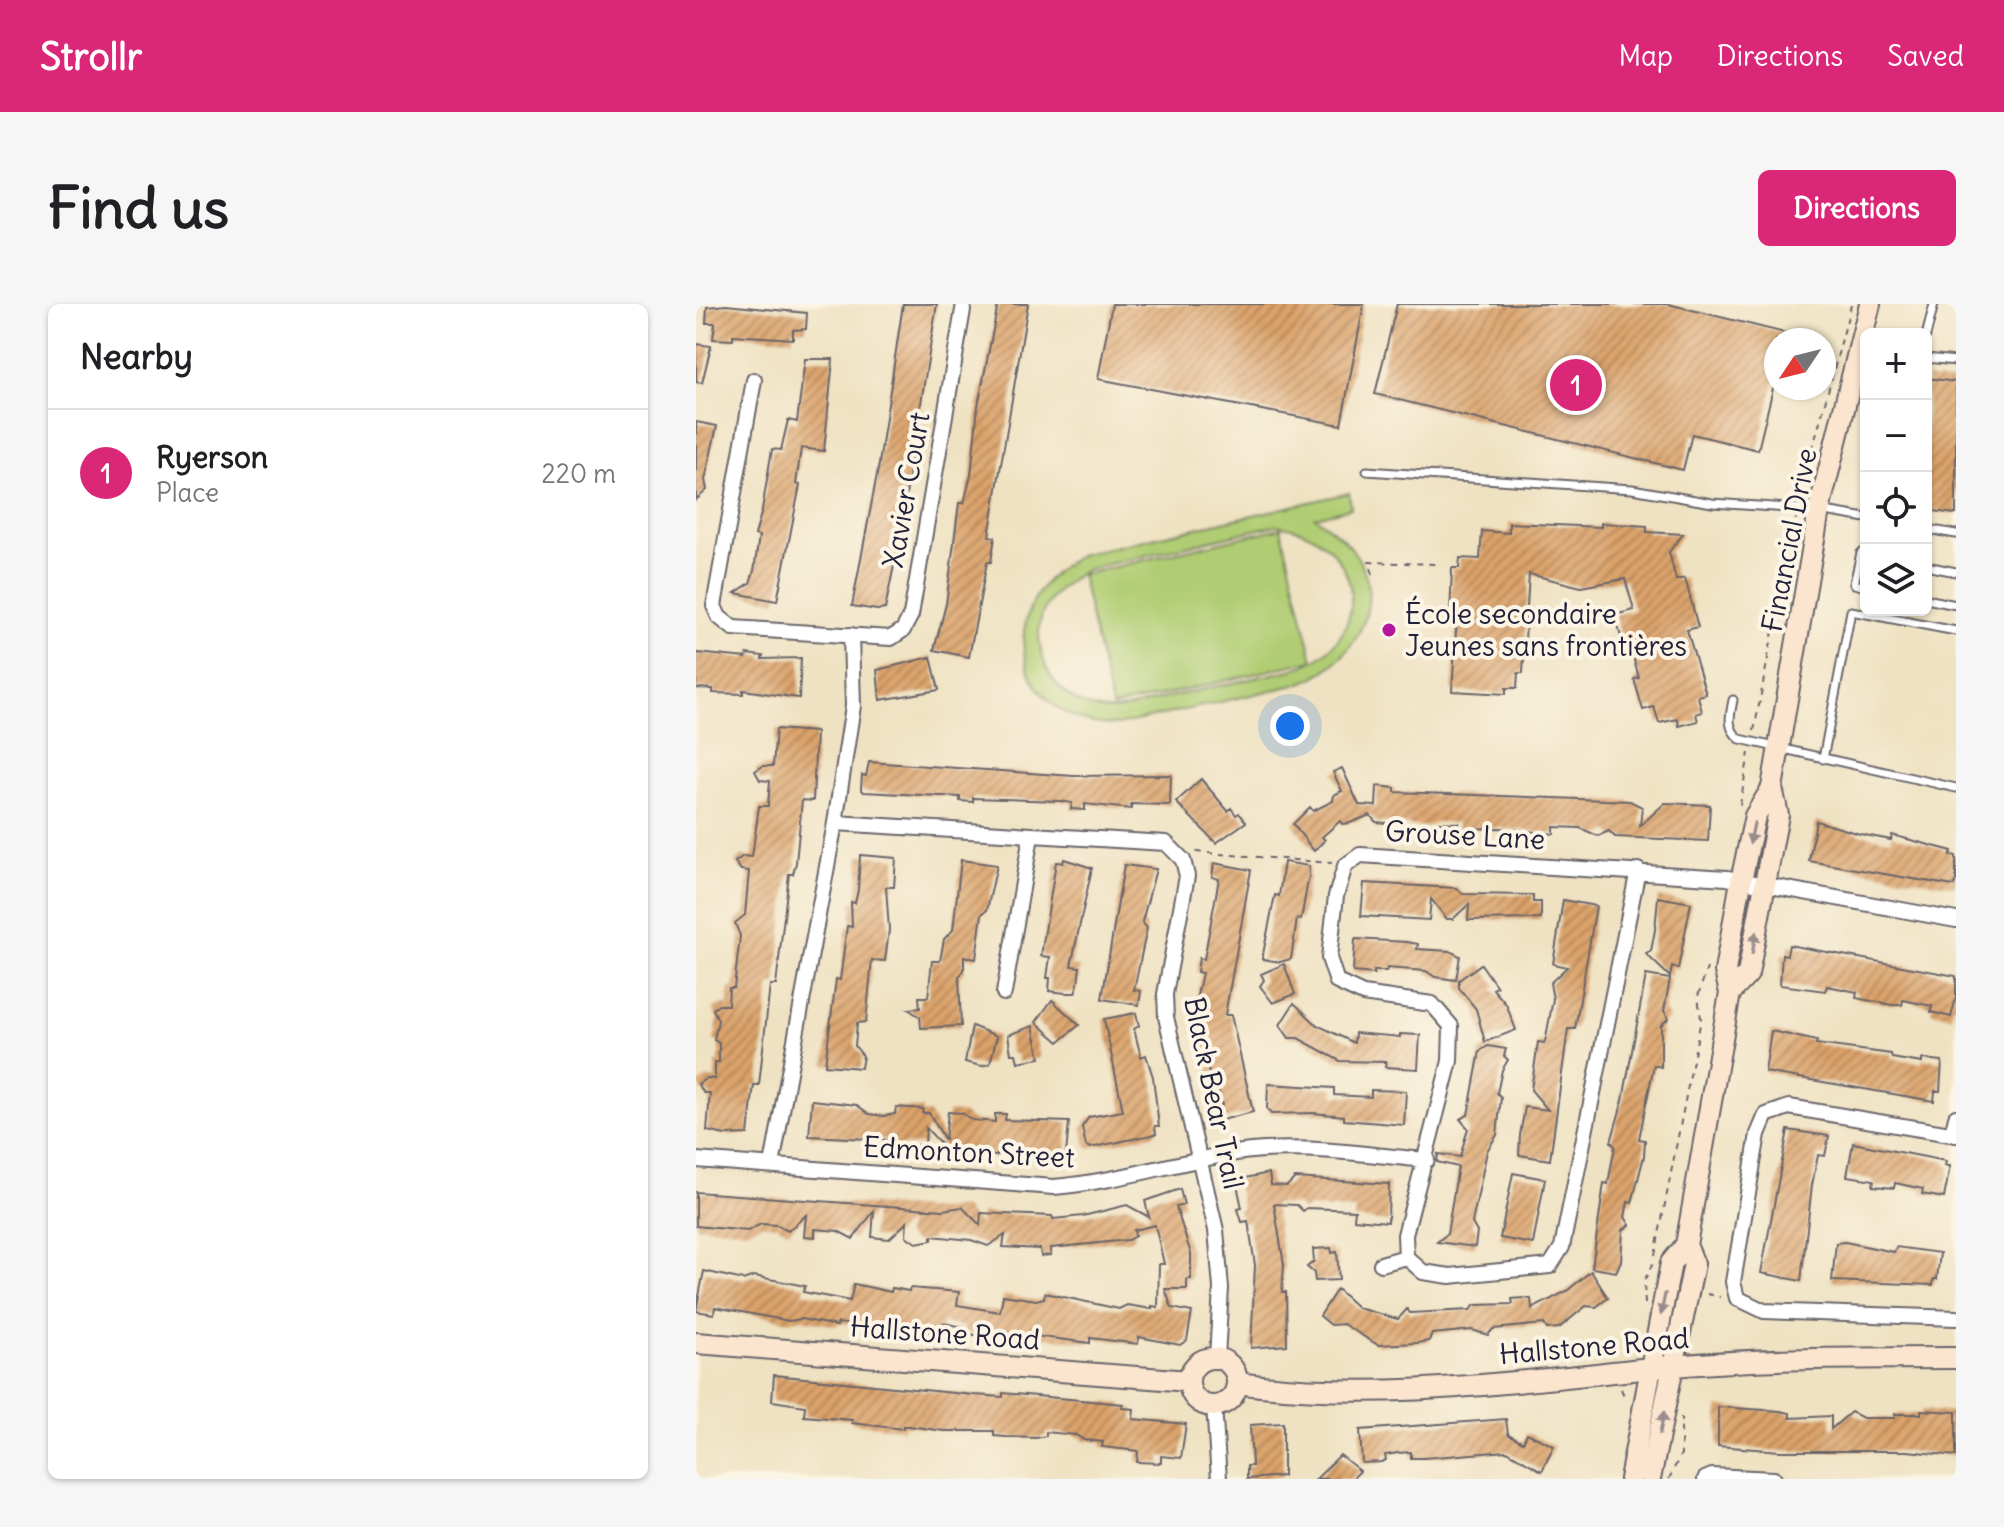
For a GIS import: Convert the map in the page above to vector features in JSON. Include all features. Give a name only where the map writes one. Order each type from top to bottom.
[{"type":"street","name":"Xavier Court","points":[[851,635],[891,638],[903,630],[911,615],[964,304]]},
{"type":"street","name":"Financial Drive","points":[[1730,993],[1748,974],[1778,815],[1772,788],[1819,510],[1870,304]]},
{"type":"street","points":[[754,380],[714,606],[719,617],[733,628],[851,635],[853,706],[835,823],[772,1165]]},
{"type":"street","name":"Financial Drive","points":[[1630,1479],[1671,1263],[1686,1245],[1730,993],[1725,971],[1741,881],[1755,816],[1772,788]]},
{"type":"street","points":[[835,823],[1166,843],[1183,860]]},
{"type":"street","points":[[1004,993],[1031,836]]},
{"type":"street","name":"Grouse Lane","points":[[1345,866],[1360,855],[1638,870],[1741,881],[1956,920]]},
{"type":"street","name":"Black Bear Trail","points":[[1183,860],[1187,876],[1165,994],[1166,1017],[1216,1230],[1221,1288],[1217,1358]]},
{"type":"street","points":[[1345,866],[1336,896],[1329,958],[1337,982],[1363,994],[1432,1004],[1451,1026],[1450,1061],[1427,1160],[1405,1235],[1406,1257],[1423,1272],[1450,1276],[1550,1266],[1562,1247],[1638,870]]},
{"type":"street","points":[[1956,1117],[1954,1135],[1789,1107],[1766,1115],[1758,1134],[1733,1282],[1737,1298],[1750,1307],[1764,1311],[1956,1318]]},
{"type":"street","name":"Edmonton Street","points":[[696,1160],[1054,1187],[1099,1183],[1200,1160],[1262,1150],[1427,1160]]},
{"type":"street","name":"Financial Drive","points":[[1650,1479],[1694,1264],[1686,1245]]},
{"type":"street","points":[[1381,1264],[1406,1257]]},
{"type":"street","name":"Hallstone Road","points":[[696,1343],[1189,1381]]},
{"type":"street","points":[[1217,1358],[1232,1367],[1237,1383],[1231,1399],[1214,1406],[1194,1397],[1189,1381],[1196,1365],[1217,1358]]},
{"type":"street","name":"Hallstone Road","points":[[1237,1383],[1301,1391],[1354,1391],[1508,1383],[1674,1366],[1956,1358]]},
{"type":"street","points":[[1214,1406],[1219,1479]]},
{"type":"street","points":[[1705,1479],[1712,1476],[1774,1479]]},
{"type":"lane","points":[[1928,328],[1934,304]]},
{"type":"lane","points":[[1932,359],[1956,361]]},
{"type":"lane","points":[[1367,471],[1632,489],[1712,503],[1819,510],[1860,517]]},
{"type":"lane","points":[[1932,530],[1956,534]]},
{"type":"lane","points":[[1860,557],[1854,584],[1860,586]]},
{"type":"lane","points":[[1932,567],[1956,572]]},
{"type":"lane","points":[[1932,600],[1956,605]]},
{"type":"lane","points":[[1823,759],[1851,611],[1956,631]]},
{"type":"lane","points":[[1733,700],[1729,722],[1732,733],[1823,759],[1956,788]]},
{"type":"path","points":[[1802,487],[1851,304]]},
{"type":"path","points":[[1738,815],[1775,621],[1779,573],[1792,533]]},
{"type":"path","points":[[1373,574],[1369,562],[1435,564]]},
{"type":"path","points":[[1183,860],[1198,851],[1345,866]]},
{"type":"path","points":[[1645,1314],[1644,1281],[1659,1238],[1701,1019],[1701,979],[1711,960]]},
{"type":"path","points":[[1704,1294],[1737,1298]]},
{"type":"path","points":[[1626,1352],[1643,1339]]},
{"type":"path","points":[[1620,1394],[1628,1403]]},
{"type":"path","points":[[1669,1479],[1681,1454],[1680,1407]]},
{"type":"green space","points":[[1349,493],[1351,508],[1315,517],[1348,544],[1364,570],[1368,591],[1367,611],[1360,631],[1348,649],[1333,664],[1295,685],[1118,725],[1082,720],[1054,705],[1035,684],[1025,658],[1024,629],[1033,601],[1053,575],[1083,554]],"holes":[[[1276,525],[1306,533],[1329,548],[1344,568],[1351,592],[1349,615],[1339,638],[1320,657],[1291,670],[1115,710],[1099,709],[1074,699],[1064,692],[1049,672],[1040,647],[1043,613],[1062,587],[1088,569]]]},
{"type":"green space","points":[[1281,528],[1313,660],[1112,707],[1081,575]]},
{"type":"building","points":[[903,304],[937,304],[897,551],[885,609],[877,610],[852,606],[879,464]]},
{"type":"building","points":[[998,304],[1028,304],[989,536],[995,537],[991,562],[987,562],[969,657],[934,650],[946,604],[959,503],[964,503],[971,475],[978,406]]},
{"type":"building","points":[[1112,304],[1364,304],[1341,425],[1098,379]]},
{"type":"building","points":[[1397,304],[1668,304],[1765,328],[1764,400],[1770,400],[1758,450],[1692,434],[1683,470],[1375,394]]},
{"type":"building","points":[[726,305],[807,313],[806,329],[793,330],[793,339],[733,335],[733,340],[713,339],[715,323],[706,323],[707,307]]},
{"type":"building","points":[[696,344],[711,346],[702,383],[696,382]]},
{"type":"building","points":[[805,359],[833,359],[824,451],[801,448],[796,484],[800,485],[777,601],[735,593],[750,583],[754,571],[759,536],[755,535],[772,449],[781,450],[788,420],[797,422]]},
{"type":"building","points":[[1932,379],[1956,382],[1956,514],[1932,511]]},
{"type":"building","points":[[696,422],[717,426],[705,480],[707,490],[696,500]]},
{"type":"building","points":[[1509,523],[1601,527],[1601,523],[1647,526],[1647,532],[1683,534],[1669,552],[1676,580],[1685,578],[1698,627],[1687,630],[1706,694],[1698,696],[1702,712],[1696,714],[1698,721],[1679,726],[1678,719],[1659,723],[1654,707],[1643,710],[1634,679],[1639,678],[1630,646],[1624,648],[1615,615],[1634,610],[1625,579],[1581,587],[1529,574],[1523,673],[1518,673],[1517,688],[1506,688],[1506,694],[1452,691],[1457,615],[1450,616],[1452,568],[1459,568],[1460,558],[1480,559],[1482,531],[1509,533]]},
{"type":"building","points":[[697,653],[746,658],[747,654],[763,656],[762,659],[801,658],[799,698],[743,690],[743,694],[713,693],[713,689],[696,688]]},
{"type":"building","points":[[931,657],[939,690],[880,700],[877,670]]},
{"type":"building","points":[[776,729],[816,732],[813,801],[802,800],[796,863],[793,874],[789,874],[776,985],[770,985],[759,1085],[754,1085],[748,1134],[725,1135],[707,1131],[710,1093],[704,1093],[698,1084],[707,1078],[715,1079],[715,1062],[719,1062],[719,1043],[714,1040],[718,1020],[713,1009],[728,1005],[729,988],[734,988],[740,936],[735,923],[745,915],[749,871],[741,870],[735,862],[743,856],[752,857],[759,806],[768,806],[770,781],[760,780],[755,771],[763,766],[773,766]]},
{"type":"building","points":[[869,762],[1074,776],[1171,775],[1170,805],[1131,804],[1131,809],[1085,804],[1085,810],[1071,809],[1072,803],[1060,801],[973,798],[973,802],[960,801],[960,797],[864,792],[861,789],[862,775],[866,776]]},
{"type":"building","points":[[1342,768],[1359,805],[1376,806],[1377,786],[1395,788],[1395,792],[1630,801],[1642,807],[1640,826],[1665,803],[1710,805],[1708,841],[1615,837],[1609,831],[1598,836],[1580,828],[1554,827],[1554,834],[1500,828],[1458,829],[1458,823],[1436,822],[1426,827],[1376,822],[1370,815],[1350,823],[1342,824],[1340,821],[1322,837],[1325,840],[1314,851],[1293,824],[1310,807],[1313,811],[1333,801],[1334,795],[1342,791],[1333,772]]},
{"type":"building","points":[[1201,779],[1228,811],[1231,808],[1246,822],[1216,843],[1176,802]]},
{"type":"building","points":[[1816,821],[1860,834],[1891,840],[1892,835],[1952,851],[1950,855],[1956,856],[1954,886],[1809,861]]},
{"type":"building","points":[[860,855],[896,858],[894,887],[886,887],[889,930],[885,961],[872,960],[866,1022],[857,1023],[855,1046],[863,1056],[861,1068],[825,1065],[836,979],[840,980],[847,926],[852,927],[851,902],[855,903],[858,890]]},
{"type":"building","points":[[1064,859],[1092,868],[1071,966],[1080,967],[1075,993],[1049,991],[1050,957],[1041,956],[1056,862],[1063,863]]},
{"type":"building","points":[[961,860],[997,865],[987,910],[982,914],[976,959],[964,957],[964,970],[959,977],[961,1026],[921,1028],[920,1017],[908,1009],[920,1008],[919,997],[928,997],[932,961],[940,961],[944,939],[953,930]]},
{"type":"building","points":[[1284,862],[1309,866],[1309,875],[1301,920],[1297,919],[1291,959],[1280,962],[1262,959],[1275,895],[1279,896]]},
{"type":"building","points":[[1214,863],[1251,870],[1225,1015],[1231,1015],[1253,1112],[1218,1121],[1214,1107],[1222,1105],[1216,1080],[1209,1074],[1200,1022],[1195,1022],[1194,1009],[1202,973],[1197,972],[1199,958],[1204,959],[1219,879],[1212,877]]},
{"type":"building","points":[[1124,865],[1156,869],[1142,922],[1147,928],[1134,990],[1141,991],[1139,1005],[1102,999]]},
{"type":"building","points":[[1364,883],[1457,888],[1463,894],[1533,895],[1533,902],[1541,902],[1541,919],[1468,920],[1469,904],[1453,919],[1447,919],[1431,899],[1429,920],[1361,916]]},
{"type":"building","points":[[1658,897],[1691,903],[1678,969],[1672,967],[1670,977],[1646,954],[1651,951]]},
{"type":"building","points":[[1563,900],[1596,906],[1575,1029],[1568,1029],[1550,1160],[1519,1155],[1520,1135],[1525,1107],[1548,1110],[1531,1090],[1538,1042],[1544,1043],[1546,1038],[1553,999],[1550,983],[1567,967],[1553,964]]},
{"type":"building","points":[[1355,939],[1407,942],[1418,944],[1417,949],[1450,951],[1460,956],[1456,980],[1435,977],[1426,971],[1387,968],[1386,971],[1374,971],[1374,974],[1353,972]]},
{"type":"building","points":[[1789,945],[1956,976],[1956,998],[1951,1017],[1931,1012],[1932,1006],[1903,1000],[1902,1005],[1892,1005],[1856,998],[1857,992],[1827,986],[1825,991],[1780,985],[1782,954],[1787,955]]},
{"type":"building","points":[[1284,964],[1295,994],[1273,1003],[1260,986],[1264,980],[1261,974]]},
{"type":"building","points":[[1481,964],[1497,987],[1493,989],[1506,1004],[1516,1030],[1485,1042],[1476,1009],[1459,988],[1459,980]]},
{"type":"building","points":[[1646,975],[1670,979],[1664,1011],[1669,1018],[1661,1025],[1661,1067],[1654,1065],[1639,1139],[1645,1140],[1644,1156],[1632,1203],[1628,1202],[1625,1217],[1630,1225],[1623,1230],[1621,1261],[1616,1272],[1592,1268],[1604,1183],[1608,1184],[1615,1146],[1611,1142],[1623,1100]]},
{"type":"building","points":[[1052,1000],[1079,1025],[1059,1042],[1036,1022]]},
{"type":"building","points":[[1294,1003],[1317,1025],[1354,1043],[1355,1033],[1400,1037],[1400,1034],[1420,1035],[1418,1069],[1385,1067],[1386,1062],[1340,1061],[1298,1038],[1289,1038],[1280,1025]]},
{"type":"building","points":[[1136,1013],[1139,1026],[1134,1029],[1141,1057],[1146,1055],[1153,1077],[1159,1126],[1155,1126],[1156,1134],[1090,1148],[1086,1146],[1082,1127],[1089,1117],[1123,1111],[1104,1019]]},
{"type":"building","points":[[972,1026],[997,1036],[990,1064],[981,1066],[965,1062]]},
{"type":"building","points":[[1033,1026],[1040,1058],[1018,1062],[1016,1054],[1011,1054],[1008,1035]]},
{"type":"building","points":[[1771,1031],[1817,1041],[1816,1044],[1891,1054],[1892,1058],[1922,1063],[1922,1059],[1942,1061],[1940,1091],[1935,1091],[1934,1101],[1765,1072]]},
{"type":"building","points":[[1488,1046],[1506,1049],[1504,1056],[1508,1060],[1502,1070],[1497,1093],[1501,1097],[1497,1135],[1487,1151],[1472,1223],[1477,1232],[1475,1247],[1437,1242],[1447,1234],[1458,1167],[1437,1162],[1438,1154],[1460,1157],[1468,1128],[1460,1119],[1468,1115],[1480,1051]]},
{"type":"building","points":[[1268,1084],[1334,1088],[1334,1095],[1371,1097],[1371,1090],[1406,1091],[1404,1125],[1344,1120],[1344,1116],[1313,1113],[1271,1114],[1267,1109]]},
{"type":"building","points":[[812,1100],[857,1105],[869,1114],[884,1116],[895,1114],[896,1107],[923,1109],[922,1113],[929,1113],[945,1140],[948,1112],[962,1113],[972,1120],[995,1122],[995,1114],[1006,1114],[1005,1120],[1069,1122],[1066,1154],[1020,1153],[1021,1150],[1003,1149],[996,1156],[987,1155],[987,1150],[945,1148],[926,1128],[925,1144],[920,1145],[889,1146],[888,1140],[809,1136]]},
{"type":"building","points":[[1788,1130],[1829,1136],[1825,1156],[1818,1155],[1812,1185],[1801,1281],[1761,1273]]},
{"type":"building","points":[[1853,1143],[1946,1161],[1945,1166],[1950,1166],[1944,1198],[1922,1194],[1923,1189],[1895,1183],[1894,1188],[1873,1186],[1874,1180],[1847,1176]]},
{"type":"building","points":[[1269,1173],[1271,1185],[1287,1186],[1295,1178],[1389,1184],[1388,1222],[1354,1219],[1355,1210],[1307,1208],[1303,1211],[1297,1205],[1274,1204],[1284,1265],[1282,1292],[1286,1292],[1287,1345],[1251,1348],[1255,1265],[1248,1221],[1242,1222],[1238,1209],[1242,1208],[1236,1180]]},
{"type":"building","points":[[1513,1173],[1545,1179],[1533,1244],[1500,1238]]},
{"type":"building","points":[[1180,1189],[1184,1205],[1176,1207],[1191,1254],[1191,1279],[1187,1279],[1187,1289],[1165,1289],[1172,1308],[1192,1312],[1187,1340],[1180,1345],[1139,1337],[1138,1344],[1090,1338],[1090,1343],[988,1330],[987,1337],[963,1333],[964,1327],[942,1323],[941,1333],[864,1324],[838,1323],[837,1326],[801,1319],[789,1321],[715,1307],[714,1314],[696,1311],[704,1271],[743,1280],[754,1276],[805,1286],[803,1292],[850,1301],[854,1284],[891,1292],[892,1288],[909,1291],[910,1288],[959,1292],[957,1305],[1000,1312],[1003,1295],[1036,1300],[1044,1298],[1045,1293],[1119,1309],[1127,1305],[1152,1309],[1152,1306],[1158,1307],[1159,1264],[1164,1264],[1155,1225],[1134,1230],[1135,1236],[1128,1240],[1051,1248],[1051,1255],[1041,1256],[1040,1249],[1003,1247],[1005,1235],[988,1246],[971,1240],[932,1236],[932,1240],[916,1243],[906,1236],[907,1222],[889,1239],[872,1237],[874,1211],[853,1239],[838,1231],[815,1229],[815,1237],[804,1236],[806,1215],[788,1231],[777,1225],[761,1224],[748,1231],[696,1226],[696,1192],[943,1210],[962,1207],[980,1225],[981,1213],[1052,1216],[1053,1219],[1083,1216],[1127,1205],[1149,1217],[1145,1201]]},
{"type":"building","points":[[1836,1243],[1894,1252],[1896,1247],[1940,1253],[1937,1279],[1934,1279],[1933,1285],[1832,1281]]},
{"type":"building","points":[[1331,1248],[1332,1253],[1337,1252],[1339,1280],[1315,1281],[1314,1273],[1307,1267],[1314,1261],[1313,1249]]},
{"type":"building","points":[[1591,1271],[1608,1298],[1596,1307],[1586,1306],[1559,1328],[1547,1329],[1544,1324],[1493,1329],[1488,1335],[1472,1330],[1432,1334],[1429,1341],[1417,1343],[1378,1345],[1343,1324],[1331,1325],[1320,1316],[1337,1289],[1358,1308],[1398,1319],[1407,1309],[1410,1313],[1470,1310],[1475,1305],[1513,1304],[1512,1299],[1523,1298],[1531,1299],[1532,1309],[1567,1291]]},
{"type":"building","points":[[774,1375],[974,1395],[1003,1397],[1003,1393],[1123,1404],[1122,1408],[1134,1409],[1133,1419],[1186,1424],[1181,1458],[1161,1456],[1161,1463],[1137,1462],[1138,1451],[1102,1447],[1103,1442],[1084,1440],[1076,1435],[1046,1432],[1046,1436],[1036,1438],[1006,1437],[994,1436],[994,1431],[944,1431],[909,1426],[903,1426],[903,1429],[804,1416],[805,1406],[772,1401]]},
{"type":"building","points":[[1718,1407],[1780,1411],[1790,1413],[1790,1418],[1831,1416],[1831,1429],[1851,1412],[1863,1418],[1895,1418],[1895,1414],[1921,1414],[1921,1410],[1956,1412],[1956,1456],[1907,1451],[1780,1451],[1718,1446]]},
{"type":"building","points":[[1506,1419],[1508,1434],[1523,1442],[1527,1433],[1554,1446],[1542,1471],[1507,1451],[1424,1458],[1411,1458],[1411,1452],[1398,1453],[1385,1455],[1386,1460],[1381,1462],[1362,1463],[1360,1430]]},
{"type":"building","points":[[1283,1423],[1283,1476],[1247,1479],[1247,1466],[1252,1466],[1250,1425]]},
{"type":"building","points":[[1340,1455],[1360,1471],[1352,1479],[1316,1479]]},
{"type":"place","name":"Ryerson","points":[[1576,385]]},
{"type":"place","name":"École secondaire Jeunes sans frontières","points":[[1389,630]]}]
